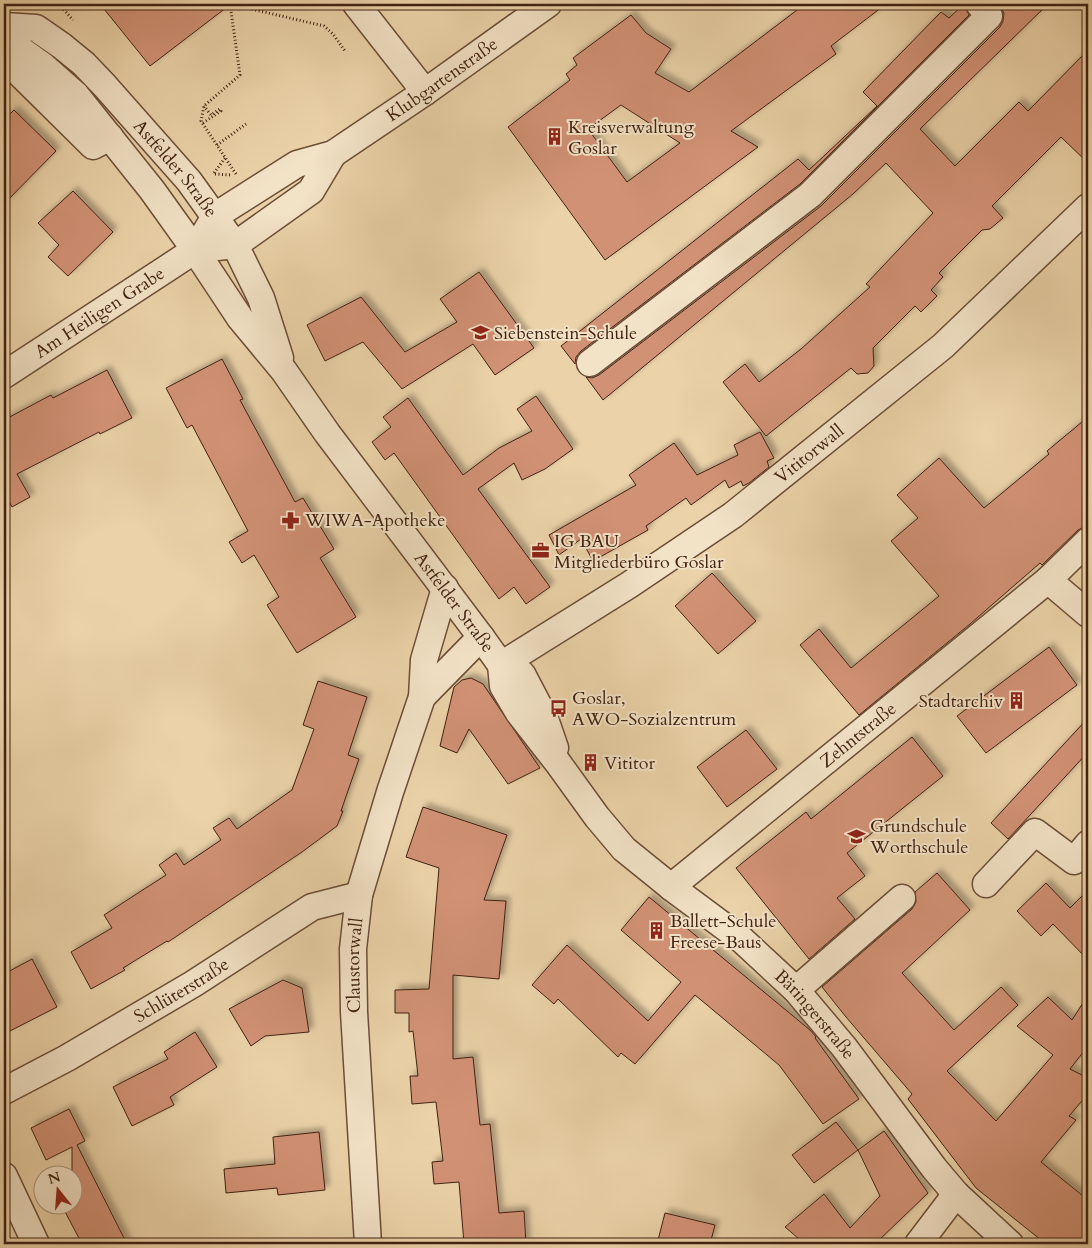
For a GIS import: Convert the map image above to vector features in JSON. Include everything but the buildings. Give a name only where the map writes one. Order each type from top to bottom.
[{"type":"street","points":[[356,4],[425,92]]},
{"type":"street","name":"Klubgartenstraße","points":[[215,216],[297,164],[333,154],[425,92],[548,4]]},
{"type":"street","points":[[590,363],[810,195],[989,16],[979,4]]},
{"type":"street","name":"Astfelder Straße","points":[[4,26],[36,28],[84,64],[189,181],[235,244],[262,298],[284,371]]},
{"type":"street","name":"Astfelder Straße","points":[[4,31],[14,45],[42,65],[76,96],[101,142],[162,203],[240,318],[284,371],[327,433],[501,665]]},
{"type":"street","points":[[4,58],[101,142]]},
{"type":"street","name":"Klubgartenstraße","points":[[235,244],[311,191],[333,154]]},
{"type":"street","name":"Vititorwall","points":[[501,665],[629,585],[733,515],[943,346],[1088,207]]},
{"type":"street","name":"Am Heiligen Grabe","points":[[4,376],[195,250],[215,216]]},
{"type":"street","name":"Am Heiligen Grabe","points":[[195,250],[235,244]]},
{"type":"street","name":"Zehntstraße","points":[[671,887],[1048,580],[1088,542]]},
{"type":"street","points":[[1048,580],[1088,614]]},
{"type":"street","name":"Claustorwall","points":[[368,1244],[354,1012],[353,949],[358,895],[422,697],[424,660],[445,588]]},
{"type":"street","name":"Claustorwall","points":[[422,697],[481,637]]},
{"type":"street","name":"Bäringerstraße","points":[[501,665],[522,674],[553,740],[558,763],[597,817],[624,849],[741,939],[796,990],[844,1047],[934,1168],[956,1194],[1010,1244]]},
{"type":"street","points":[[986,884],[1034,832],[1074,862],[1088,844]]},
{"type":"street","name":"Schlüterstraße","points":[[4,1091],[67,1058],[193,984],[312,907],[358,895]]},
{"type":"street","points":[[796,990],[902,898]]},
{"type":"street","points":[[4,1176],[36,1244]]},
{"type":"street","points":[[918,1244],[956,1194]]},
{"type":"path","points":[[237,176],[201,121],[204,106],[240,76],[230,4],[324,26],[333,34],[345,51]]},
{"type":"path","points":[[203,123],[221,111],[220,109],[211,116],[204,106]]},
{"type":"path","points":[[217,145],[246,124]]},
{"type":"path","points":[[213,174],[225,158]]},
{"type":"place","name":"Kreisverwaltung Goslar","points":[[554,137]]},
{"type":"place","name":"Siebenstein-Schule","points":[[480,333]]},
{"type":"place","name":"WIWA-Apotheke","points":[[291,520]]},
{"type":"place","name":"IG BAU Mitgliederbüro Goslar","points":[[540,551]]},
{"type":"place","name":"Stadtarchiv","points":[[1017,701]]},
{"type":"place","name":"Goslar, AWO-Sozialzentrum","points":[[558,708]]},
{"type":"place","name":"Vititor","points":[[590,763]]},
{"type":"place","name":"Grundschule Worthschule","points":[[856,836]]},
{"type":"place","name":"Ballett-Schule Freese-Baus","points":[[656,931]]}]
